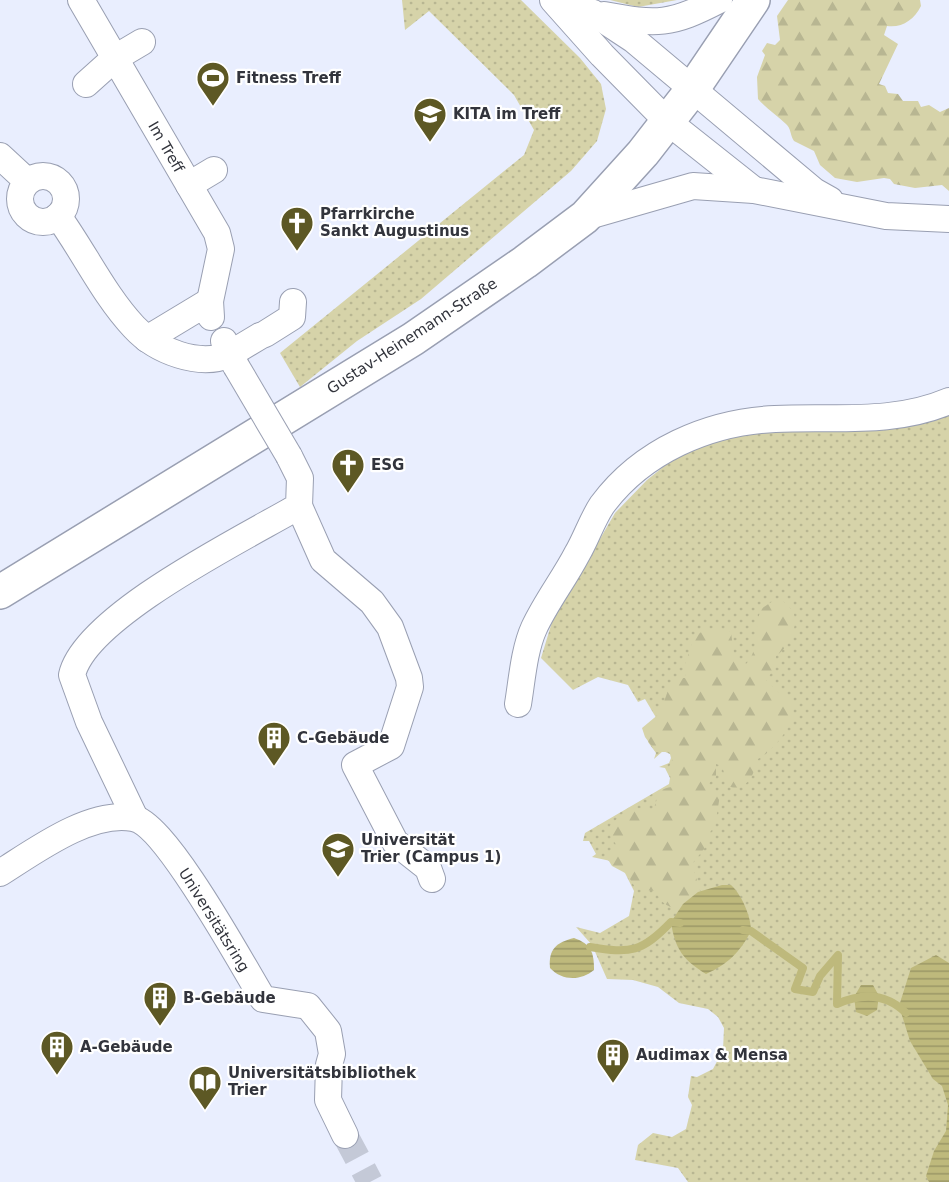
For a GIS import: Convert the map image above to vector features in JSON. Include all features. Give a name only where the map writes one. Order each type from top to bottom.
[{"type":"main road","name":"Gustav-Heinemann-Straße","points":[[0,592],[413,339],[516,269],[585,217],[643,153],[692,90],[753,0]]},
{"type":"street","name":"Im Treff","points":[[81,0],[217,233],[221,249],[205,310],[147,339]]},
{"type":"street","points":[[553,0],[602,56],[668,121],[754,190]]},
{"type":"street","points":[[559,0],[593,13],[638,21],[666,22],[695,12],[719,0]]},
{"type":"street","points":[[593,13],[634,39],[814,191],[852,211]]},
{"type":"street","points":[[86,84],[115,58],[142,42]]},
{"type":"street","points":[[0,156],[27,181],[21,189],[19,200],[22,210],[29,218],[39,222],[49,221],[58,216],[122,312],[147,339],[194,359],[215,361],[292,317],[293,302]]},
{"type":"street","points":[[189,185],[214,170]]},
{"type":"street","points":[[585,217],[693,186],[754,190],[852,211],[949,219]]},
{"type":"street","points":[[230,354],[300,478],[299,506],[323,560],[372,602],[390,627],[407,672],[410,687],[391,746],[355,765],[395,842],[428,868],[432,879]]},
{"type":"street","points":[[518,704],[533,630],[577,555],[601,506],[624,482],[671,445],[736,422],[775,419],[878,418],[926,411],[949,401]]},
{"type":"street","points":[[0,873],[85,825],[114,817],[135,818],[89,722],[72,675],[83,652],[121,614],[152,593],[299,506]]},
{"type":"street","name":"Universitätsring","points":[[135,818],[164,843],[188,875],[263,999],[308,1006],[328,1031],[332,1054],[329,1065],[328,1100],[345,1135]]},
{"type":"green space","points":[[402,0],[521,0],[580,58],[601,84],[606,109],[597,141],[571,171],[421,299],[357,341],[300,387],[280,353],[524,155],[534,130],[514,95],[429,11],[405,30]]},
{"type":"green space","points":[[610,0],[677,0],[638,7]]},
{"type":"green space","points":[[788,0],[920,0],[921,6],[911,19],[898,26],[887,26],[884,35],[898,44],[879,84],[885,86],[888,93],[898,94],[903,101],[918,101],[921,107],[929,105],[940,112],[949,108],[949,191],[942,185],[915,188],[894,184],[890,179],[884,178],[857,182],[835,178],[820,165],[814,151],[794,141],[788,126],[758,99],[757,77],[765,55],[762,51],[767,43],[775,45],[780,40],[777,16]]},
{"type":"green space","points":[[949,413],[949,1182],[688,1182],[678,1168],[635,1160],[638,1145],[653,1133],[672,1137],[686,1129],[692,1105],[688,1097],[691,1076],[697,1077],[713,1069],[723,1050],[724,1028],[718,1017],[708,1009],[679,1003],[658,987],[633,980],[607,979],[592,945],[576,927],[600,933],[629,916],[634,891],[620,863],[592,857],[596,854],[589,841],[583,841],[585,833],[669,784],[670,778],[665,768],[659,767],[669,763],[671,758],[670,754],[663,751],[654,759],[656,753],[648,742],[658,721],[645,699],[638,702],[628,685],[598,677],[573,690],[541,658],[552,622],[615,513],[647,480],[688,447],[777,426],[923,423]]},
{"type":"green space","points":[[776,599],[782,600],[793,611],[795,624],[789,642],[776,656],[775,668],[766,680],[793,706],[791,721],[770,750],[758,759],[754,771],[744,785],[734,788],[728,786],[722,766],[716,764],[716,777],[707,785],[720,795],[715,826],[707,836],[708,844],[692,864],[701,894],[684,910],[675,908],[663,902],[656,891],[636,889],[627,874],[612,866],[607,858],[617,846],[609,834],[610,826],[617,819],[637,809],[647,808],[651,814],[660,792],[674,787],[669,767],[673,758],[669,752],[656,752],[645,737],[642,728],[660,713],[671,682],[675,678],[686,678],[684,668],[694,637],[702,631],[712,629],[731,632],[734,656],[743,667],[752,655],[761,609]]},
{"type":"shaded area","points":[[722,885],[731,885],[739,894],[748,913],[751,931],[733,957],[706,974],[691,964],[681,953],[671,922],[683,904],[698,892]]},
{"type":"shaded area","points":[[574,938],[588,946],[593,958],[594,970],[578,978],[560,975],[550,968],[552,951],[555,947]]},
{"type":"shaded area","points":[[936,955],[949,963],[949,1182],[929,1182],[926,1176],[934,1151],[946,1131],[948,1105],[942,1086],[933,1079],[910,1041],[899,1006],[911,968]]},
{"type":"shaded area","points":[[861,985],[873,985],[879,996],[877,1010],[867,1016],[856,1012],[854,997]]},
{"type":"waterway","points":[[590,947],[616,950],[635,948],[652,940],[671,922],[680,923]]},
{"type":"waterway","points":[[743,930],[751,931],[803,968],[795,989],[813,992],[820,976],[838,955],[837,1004],[856,998],[882,998],[906,1013]]},
{"type":"tunnel","points":[[345,1135],[370,1182]]},
{"type":"place","name":"Fitness Treff","points":[[213,107]]},
{"type":"place","name":"KITA im Treff","points":[[430,143]]},
{"type":"place","name":"Pfarrkirche Sankt Augustinus","points":[[297,252]]},
{"type":"place","name":"ESG","points":[[348,494]]},
{"type":"place","name":"C-Gebäude","points":[[274,767]]},
{"type":"place","name":"Universität Trier (Campus 1)","points":[[338,878]]},
{"type":"place","name":"B-Gebäude","points":[[160,1027]]},
{"type":"place","name":"A-Gebäude","points":[[57,1076]]},
{"type":"place","name":"Audimax & Mensa","points":[[613,1084]]},
{"type":"place","name":"Universitätsbibliothek Trier","points":[[205,1111]]}]
